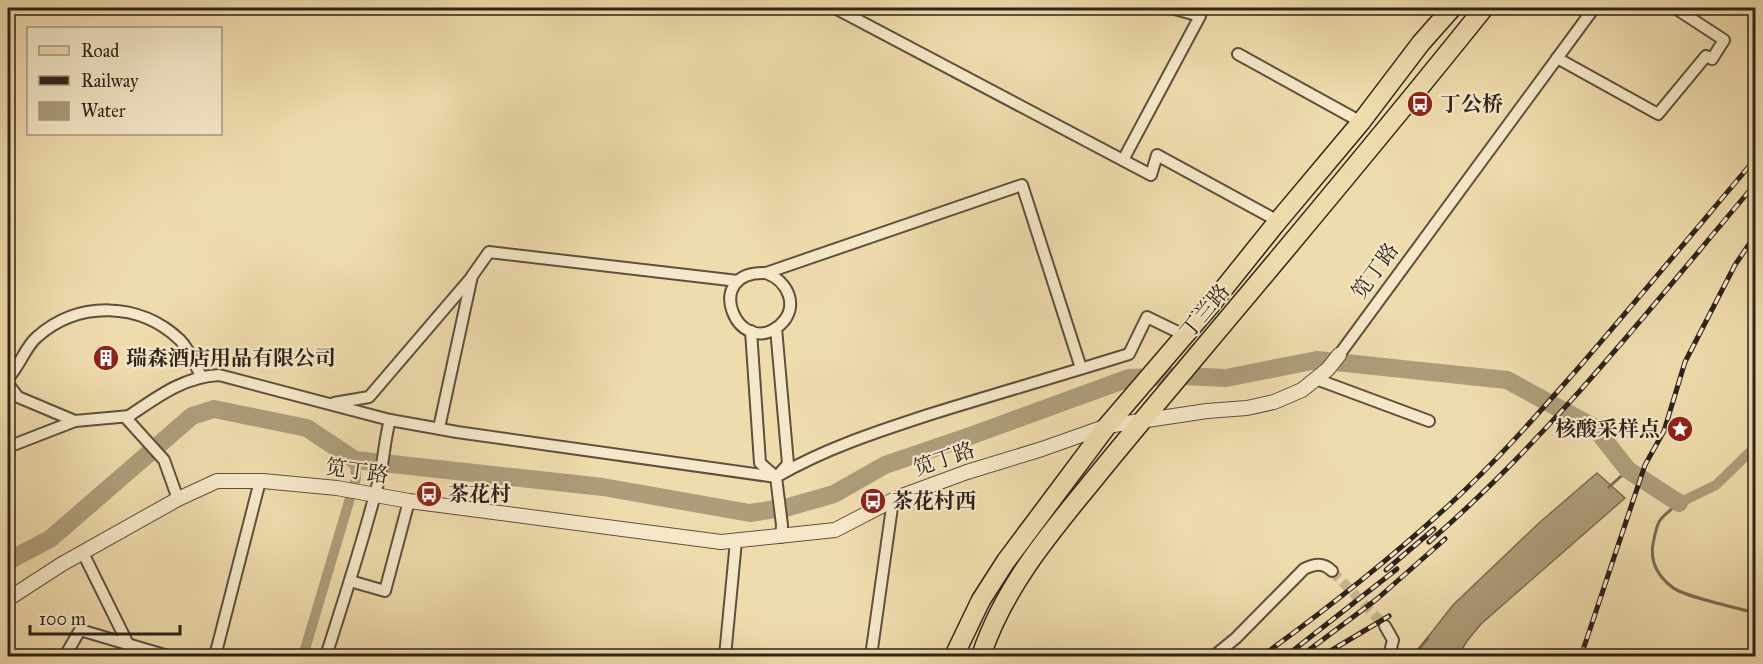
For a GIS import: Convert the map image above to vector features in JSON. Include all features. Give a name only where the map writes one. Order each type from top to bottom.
[{"type":"main road","name":"丁兰路","points":[[954,657],[981,600],[1006,561],[1107,426],[1209,308],[1278,220],[1361,122],[1421,43],[1452,8]]},
{"type":"main road","name":"丁兰路","points":[[981,657],[990,630],[1018,579],[1060,521],[1484,8]]},
{"type":"street","points":[[835,8],[1151,175],[1157,155],[1278,220]]},
{"type":"street","points":[[1123,160],[1200,16],[1171,8]]},
{"type":"street","name":"笕丁路","points":[[8,599],[178,499],[217,481],[260,482],[360,492],[377,488],[409,501],[721,542],[781,531],[835,530],[893,500],[967,472],[1107,426],[1207,411],[1247,408],[1274,402],[1302,390],[1328,369],[1594,8]]},
{"type":"street","points":[[1557,58],[1659,114],[1706,56],[1712,59],[1724,40],[1675,8]]},
{"type":"street","points":[[1238,54],[1361,122]]},
{"type":"street","points":[[766,273],[1022,185],[1081,368]]},
{"type":"street","points":[[329,404],[369,397],[472,276],[489,252],[738,281]]},
{"type":"street","points":[[756,272],[776,277],[789,292],[790,303],[783,322],[768,332],[751,331],[742,326],[735,319],[730,300],[732,290],[738,281],[756,272]]},
{"type":"street","points":[[439,428],[472,276]]},
{"type":"street","points":[[8,378],[36,337],[70,316],[102,309],[147,317],[181,341],[201,376]]},
{"type":"street","points":[[178,499],[164,460],[126,418],[175,385],[201,376],[219,375],[390,420],[776,477],[804,461],[876,432],[993,394],[1129,354],[1147,317],[1184,335]]},
{"type":"street","points":[[776,328],[788,464],[776,477]]},
{"type":"street","points":[[751,331],[760,463],[776,477],[781,531]]},
{"type":"street","points":[[1316,380],[1429,421]]},
{"type":"street","points":[[8,384],[18,397],[75,421]]},
{"type":"street","points":[[8,447],[75,421],[130,416]]},
{"type":"street","points":[[326,657],[377,488],[390,420]]},
{"type":"street","points":[[215,657],[260,482]]},
{"type":"street","points":[[871,657],[893,500]]},
{"type":"street","points":[[350,581],[385,591],[409,501]]},
{"type":"street","points":[[725,657],[736,540]]},
{"type":"street","points":[[83,553],[128,651]]},
{"type":"street","points":[[1214,657],[1304,569],[1315,564],[1328,567],[1332,571]]},
{"type":"street","points":[[1385,626],[1393,640],[1389,657]]},
{"type":"street","points":[[65,657],[80,630],[128,651],[168,657]]},
{"type":"water","points":[[1597,473],[1625,498],[1481,624],[1458,656],[1413,656],[1453,605],[1539,523]]},
{"type":"waterway","points":[[8,561],[50,539],[192,416],[214,409],[307,428],[355,460],[603,487],[750,513],[789,507],[834,494],[885,465],[1129,378],[1182,376],[1226,378],[1317,360],[1507,380],[1595,428],[1628,470],[1679,503]]},
{"type":"waterway","points":[[1679,503],[1716,485],[1756,446]]},
{"type":"waterway","points":[[303,656],[356,478],[355,460]]},
{"type":"waterway","points":[[1609,487],[1628,470]]},
{"type":"waterway","points":[[1679,503],[1663,516],[1656,529],[1652,550],[1659,573],[1678,591],[1756,613]]},
{"type":"waterway","points":[[1413,656],[1428,638]]},
{"type":"tunnel","points":[[1332,571],[1385,626]]},
{"type":"railway","points":[[1262,656],[1381,564],[1427,525],[1483,472],[1580,366],[1756,158]]},
{"type":"railway","points":[[1429,542],[1474,501],[1559,414],[1639,323],[1756,183]]},
{"type":"railway","points":[[1581,656],[1645,465],[1664,431],[1685,362],[1735,265],[1756,234]]},
{"type":"railway","points":[[1386,570],[1434,529]]},
{"type":"railway","points":[[1301,656],[1377,599],[1445,539]]},
{"type":"railway","points":[[1286,656],[1397,569]]},
{"type":"railway","points":[[1322,656],[1389,616]]},
{"type":"place","name":"丁公桥","points":[[1420,104]]},
{"type":"place","name":"瑞森酒店用品有限公司","points":[[106,358]]},
{"type":"place","name":"核酸采样点","points":[[1680,429]]},
{"type":"place","name":"茶花村","points":[[429,494]]},
{"type":"place","name":"茶花村西","points":[[873,501]]}]
